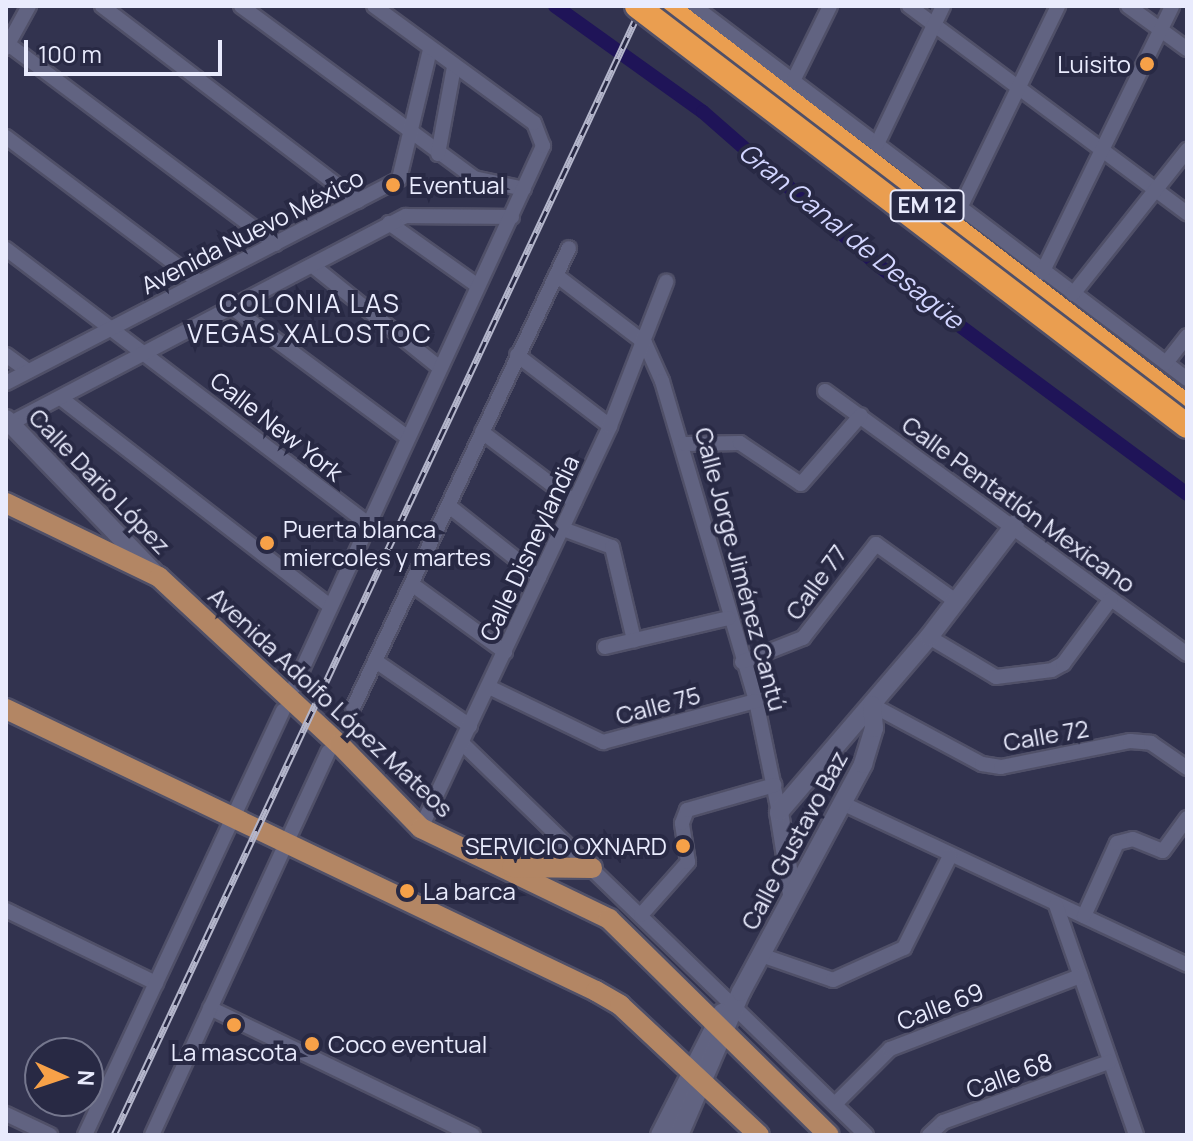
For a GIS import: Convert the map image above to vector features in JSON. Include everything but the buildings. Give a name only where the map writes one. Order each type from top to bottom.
[{"type":"highway","name":"EM 12","points":[[637,6],[1187,426]]},
{"type":"highway","name":"EM 12","points":[[665,6],[1187,407]]},
{"type":"main road","name":"Avenida Adolfo López Mateos","points":[[6,503],[159,577],[339,744],[421,828],[595,909],[664,972],[829,1135]]},
{"type":"main road","points":[[6,709],[596,991],[620,1005],[759,1135]]},
{"type":"main road","points":[[504,867],[592,868]]},
{"type":"street","points":[[29,6],[7,46],[275,244]]},
{"type":"street","points":[[102,6],[358,201]]},
{"type":"street","points":[[241,6],[438,154],[484,183],[524,189]]},
{"type":"street","points":[[294,687],[407,437],[540,156],[542,137],[534,123],[430,50],[374,6]]},
{"type":"street","points":[[694,6],[713,12],[1042,273],[1187,379]]},
{"type":"street","points":[[794,79],[830,6]]},
{"type":"street","points":[[909,6],[1187,213]]},
{"type":"street","points":[[877,144],[943,6]]},
{"type":"street","points":[[960,208],[1058,6]]},
{"type":"street","points":[[1128,6],[1187,49]]},
{"type":"street","points":[[1042,273],[1172,6]]},
{"type":"street","name":"Avenida Nuevo México","points":[[6,383],[403,176],[430,50]]},
{"type":"street","points":[[438,154],[454,67]]},
{"type":"street","points":[[6,137],[199,282]]},
{"type":"street","points":[[1073,294],[1158,191],[1187,150]]},
{"type":"street","points":[[9,421],[62,399],[389,223],[414,215],[512,217]]},
{"type":"street","points":[[389,223],[478,286]]},
{"type":"street","points":[[353,708],[569,248]]},
{"type":"street","name":"Calle New York","points":[[6,249],[368,524]]},
{"type":"street","points":[[313,266],[440,368]]},
{"type":"street","points":[[556,275],[645,343]]},
{"type":"street","name":"Calle Disneylandia","points":[[421,828],[610,426],[645,343],[666,282]]},
{"type":"street","points":[[234,309],[407,437]]},
{"type":"street","points":[[1166,363],[1187,336]]},
{"type":"street","name":"Calle Jorge Jiménez Cantú","points":[[645,343],[685,444],[729,618],[756,701],[779,812]]},
{"type":"street","points":[[6,355],[28,371]]},
{"type":"street","points":[[517,355],[610,426]]},
{"type":"street","name":"Calle Pentatlón Mexicano","points":[[825,391],[1015,524],[1187,654]]},
{"type":"street","points":[[62,399],[330,606]]},
{"type":"street","points":[[685,444],[740,443],[801,484],[812,478],[861,415]]},
{"type":"street","name":"Calle Dario López","points":[[9,421],[159,577]]},
{"type":"street","points":[[482,432],[575,502]]},
{"type":"street","points":[[449,506],[539,577]]},
{"type":"street","name":"Calle Gustavo Baz","points":[[779,812],[929,637],[1015,524]]},
{"type":"street","points":[[563,529],[612,547],[634,640]]},
{"type":"street","name":"Calle 77","points":[[742,662],[803,638],[876,544],[957,602]]},
{"type":"street","points":[[413,585],[505,652]]},
{"type":"street","points":[[929,637],[996,677],[1052,670],[1063,664],[1111,599]]},
{"type":"street","points":[[605,647],[729,618]]},
{"type":"street","points":[[377,662],[470,726]]},
{"type":"street","name":"Calle 75","points":[[489,687],[603,742],[756,701]]},
{"type":"street","name":"Calle Gustavo Baz","points":[[699,1076],[792,894],[844,804],[869,749],[872,705]]},
{"type":"street","name":"Calle 72","points":[[872,705],[982,764],[1001,767],[1130,741],[1151,743],[1187,768]]},
{"type":"street","points":[[85,1135],[283,711]]},
{"type":"street","points":[[462,743],[681,955],[735,1002],[866,1135]]},
{"type":"street","points":[[152,1135],[328,752]]},
{"type":"street","points":[[641,915],[688,862],[682,823],[687,810],[774,785]]},
{"type":"street","points":[[844,804],[1187,965]]},
{"type":"street","points":[[779,812],[792,894]]},
{"type":"street","points":[[1084,916],[1117,843],[1133,839],[1163,851],[1187,818]]},
{"type":"street","points":[[761,955],[833,980],[904,948],[950,856]]},
{"type":"street","points":[[1056,905],[1136,1135]]},
{"type":"street","points":[[6,910],[156,983]]},
{"type":"street","points":[[664,972],[681,955]]},
{"type":"street","name":"Calle 69","points":[[835,1104],[890,1049],[1080,976]]},
{"type":"street","points":[[210,1008],[473,1135]]},
{"type":"street","name":"Calle 68","points":[[929,1135],[943,1122],[1109,1062]]},
{"type":"street","points":[[660,1135],[699,1076]]},
{"type":"street","points":[[679,1135],[699,1076]]},
{"type":"street","points":[[6,1114],[50,1135]]},
{"type":"waterway","name":"Gran Canal de Desagüe","points":[[555,6],[703,112],[879,266],[1187,494]]},
{"type":"railway","points":[[114,1135],[642,6]]},
{"type":"place","name":"Luisito","points":[[1147,64]]},
{"type":"place","name":"Eventual","points":[[393,185]]},
{"type":"place","name":"Puerta blanca miercoles y martes","points":[[267,543]]},
{"type":"place","name":"SERVICIO OXNARD","points":[[683,846]]},
{"type":"place","name":"La barca","points":[[407,891]]},
{"type":"place","name":"La mascota","points":[[234,1025]]},
{"type":"place","name":"Coco eventual","points":[[312,1044]]},
{"type":"district","name":"COLONIA LAS VEGAS XALOSTOC","points":[[310,319]]}]
